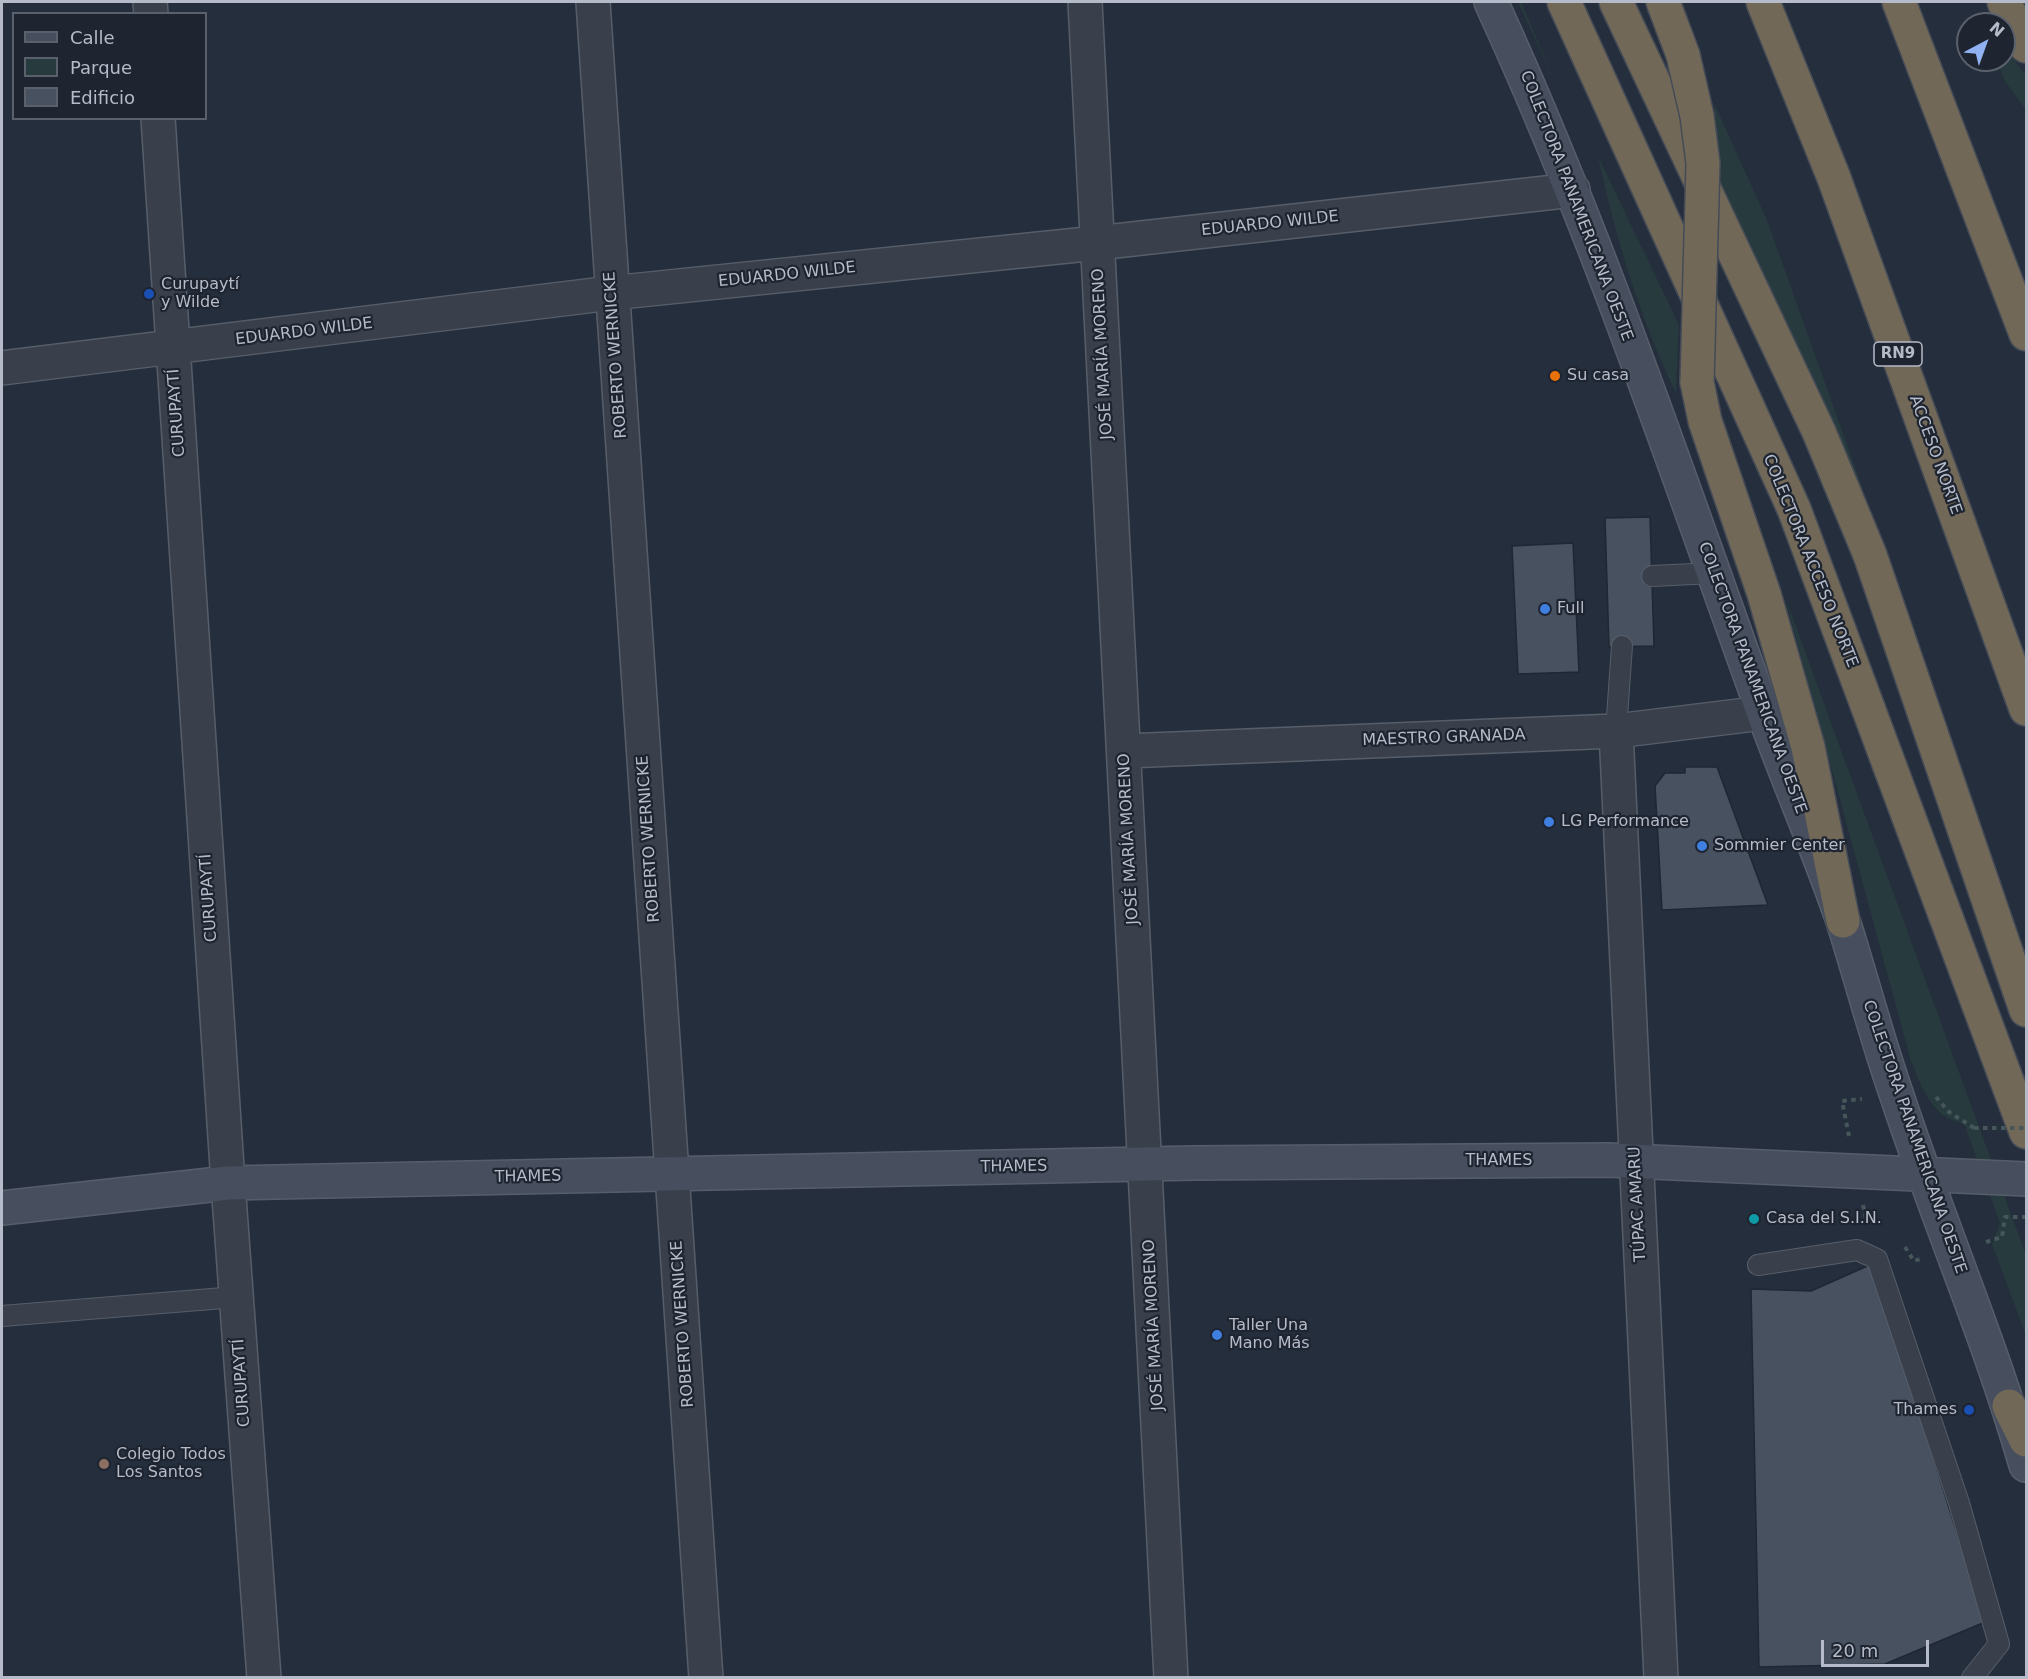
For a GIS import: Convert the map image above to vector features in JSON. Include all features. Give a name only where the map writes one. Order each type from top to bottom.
[{"type":"highway","name":"COLECTORA ACCESO NORTE","points":[[1564,2],[1794,509],[2026,1130]]},
{"type":"highway","points":[[1616,2],[1819,432],[1870,555],[2026,1010]]},
{"type":"highway","points":[[1663,2],[1683,55],[1697,116],[1703,164],[1697,382],[1705,421],[1764,594],[1808,747],[1843,921]]},
{"type":"highway","name":"ACCESO NORTE","points":[[1763,2],[1838,189],[2026,709]]},
{"type":"highway","points":[[1899,2],[2026,334]]},
{"type":"highway","points":[[2008,8],[2026,46]]},
{"type":"highway","points":[[2009,1406],[2026,1440]]},
{"type":"street","name":"ROBERTO WERNICKE","points":[[592,2],[706,1677]]},
{"type":"street","name":"JOSÉ MARÍA MORENO","points":[[1085,2],[1171,1677]]},
{"type":"street","name":"COLECTORA PANAMERICANA OESTE","points":[[1491,2],[1543,114],[1573,190],[1763,713],[1843,921],[1896,1095],[2009,1406],[2026,1466]]},
{"type":"street","name":"CURUPAYTÍ","points":[[158,120],[228,1183],[264,1677]]},
{"type":"street","name":"EDUARDO WILDE","points":[[2,368],[611,292],[1097,243],[1573,190]]},
{"type":"street","name":"MAESTRO GRANADA","points":[[1125,751],[1616,731],[1763,713]]},
{"type":"street","name":"TÚPAC AMARU","points":[[1616,731],[1660,1677]]},
{"type":"street","name":"THAMES","points":[[2,1208],[228,1183],[1146,1165],[1636,1161],[2012,1179]]},
{"type":"lane","points":[[1652,576],[1714,573]]},
{"type":"lane","points":[[1616,731],[1622,646]]},
{"type":"lane","points":[[1758,1265],[1857,1250],[1877,1259],[1959,1503],[1999,1644],[1972,1677]]},
{"type":"lane","points":[[2,1316],[236,1297]]},
{"type":"path","points":[[1974,1128],[2026,1130]]},
{"type":"path","points":[[2005,1217],[2026,1217]]},
{"type":"green space","points":[[1518,2],[1521,2],[1557,86]]},
{"type":"green space","points":[[2016,62],[2026,75],[2026,110],[2006,83],[2001,72],[2016,72]]},
{"type":"green space","points":[[1714,103],[1767,220],[1918,644],[1785,322],[1722,199]]},
{"type":"green space","points":[[1598,156],[1679,325],[1676,393],[1651,336],[1630,277],[1612,217]]},
{"type":"green space","points":[[1785,597],[2026,1255],[2026,1336],[1992,1244],[2000,1223],[1964,1123],[1953,1120],[1936,1109],[1924,1091],[1911,1061]]},
{"type":"building","points":[[1650,517],[1654,646],[1609,647],[1605,518]]},
{"type":"building","name":"Full","points":[[1573,543],[1579,672],[1518,674],[1512,546]]},
{"type":"building","name":"Sommier Center","points":[[1685,767],[1717,767],[1768,905],[1662,910],[1655,786],[1665,773],[1685,773]]},
{"type":"building","points":[[1872,1264],[1985,1622],[1885,1664],[1759,1667],[1751,1289],[1811,1291]]},
{"type":"place","name":"Curupaytí y Wilde","points":[[149,294]]},
{"type":"place","name":"Su casa","points":[[1555,376]]},
{"type":"place","name":"Full","points":[[1545,609]]},
{"type":"place","name":"LG Performance","points":[[1549,822]]},
{"type":"place","name":"Sommier Center","points":[[1702,846]]},
{"type":"place","name":"Casa del S.I.N.","points":[[1754,1219]]},
{"type":"place","name":"Taller Una Mano Más","points":[[1217,1335]]},
{"type":"place","name":"Thames","points":[[1969,1410]]},
{"type":"place","name":"Colegio Todos Los Santos","points":[[104,1464]]}]
